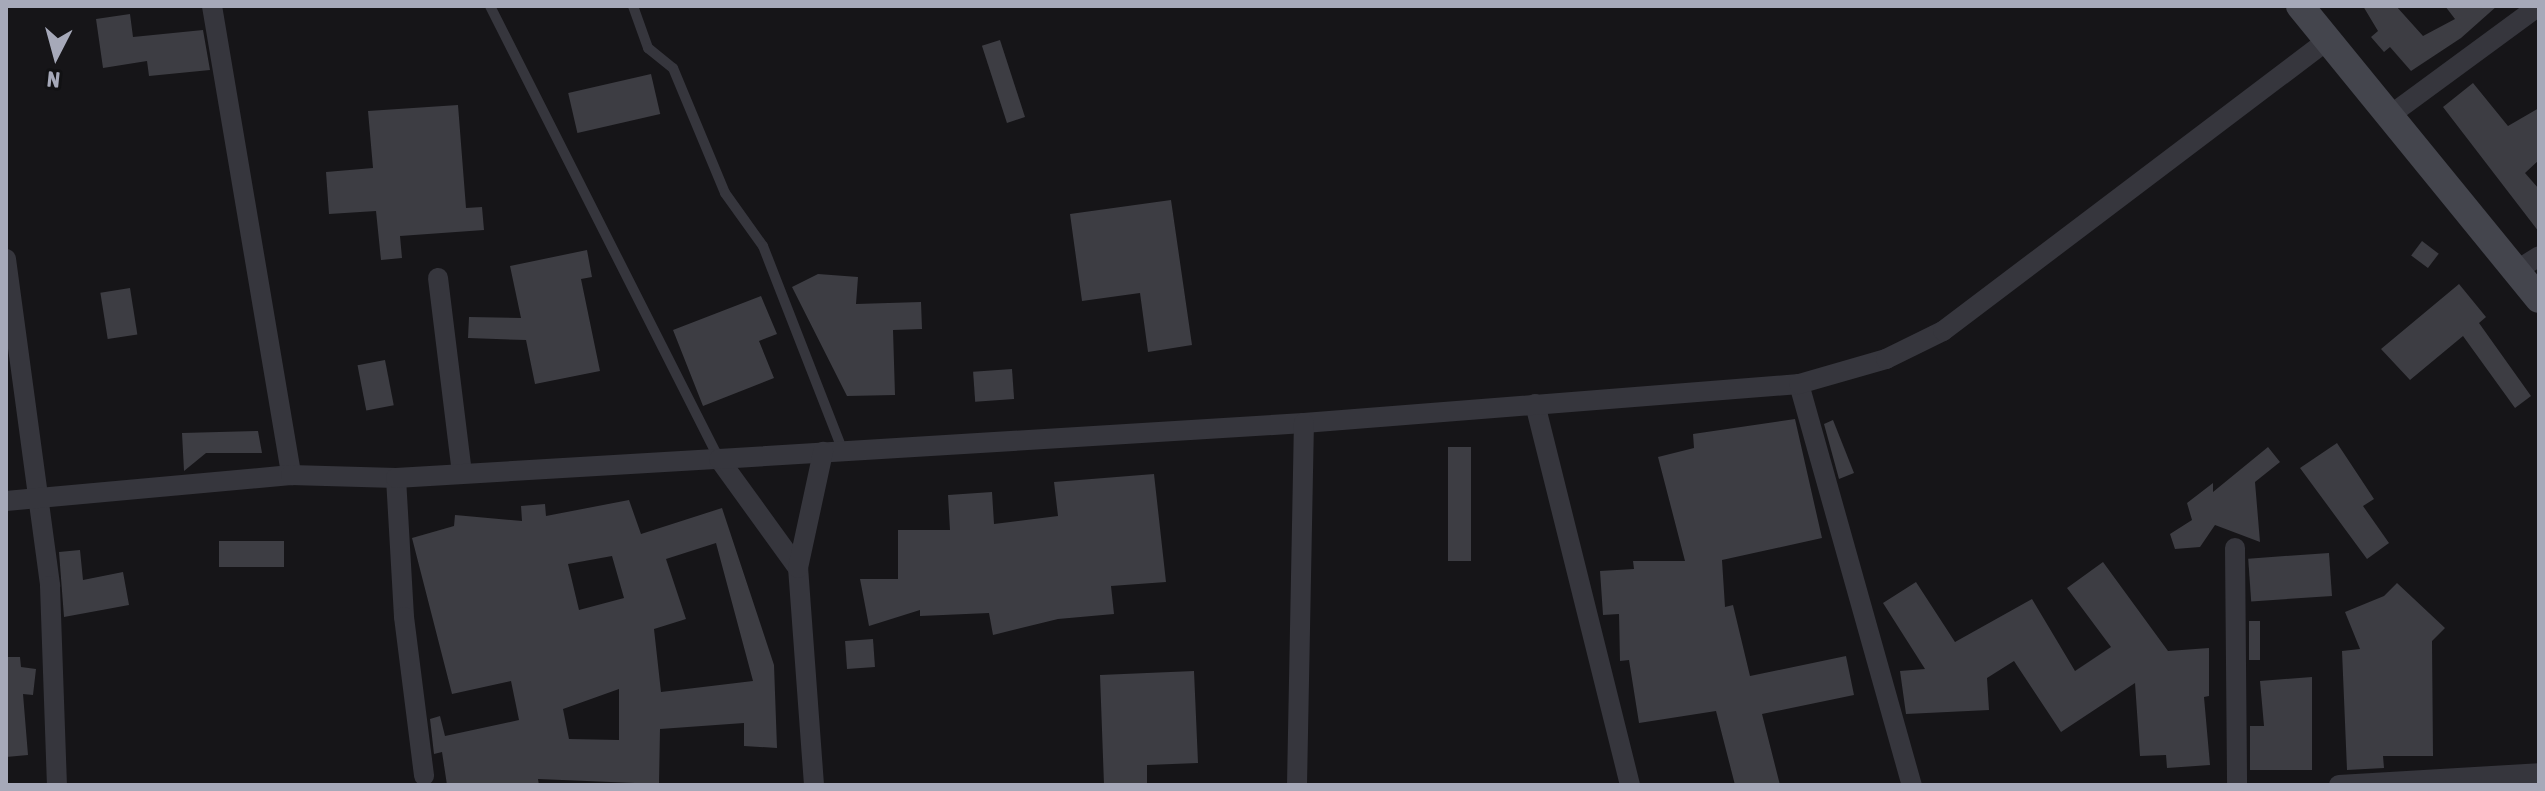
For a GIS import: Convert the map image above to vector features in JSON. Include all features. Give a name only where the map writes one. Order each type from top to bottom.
[{"type":"street","points":[[212,6],[291,475]]},
{"type":"street","points":[[2300,6],[2325,42],[2389,116],[2528,263],[2539,299]]},
{"type":"street","points":[[2389,116],[2539,6]]},
{"type":"street","points":[[6,501],[291,475],[396,478],[719,459],[1304,423],[1799,384],[1886,359],[1943,331],[2325,42]]},
{"type":"street","points":[[6,259],[50,586],[57,785]]},
{"type":"street","points":[[438,278],[462,474]]},
{"type":"street","points":[[1799,384],[1912,785]]},
{"type":"street","points":[[1535,404],[1630,785]]},
{"type":"street","points":[[1297,785],[1304,423]]},
{"type":"street","points":[[814,785],[798,568],[833,451]]},
{"type":"street","points":[[719,459],[798,568]]},
{"type":"street","points":[[396,478],[404,617],[424,776]]},
{"type":"street","points":[[2235,548],[2237,785]]},
{"type":"street","points":[[2339,785],[2539,773]]},
{"type":"lane","points":[[490,6],[719,459]]},
{"type":"lane","points":[[633,6],[648,48],[673,68],[725,193],[763,246],[833,451]]},
{"type":"building","points":[[2363,6],[2396,6],[2423,36],[2455,19],[2445,6],[2497,6],[2461,38],[2411,71],[2390,47],[2384,52],[2371,37],[2378,31]]},
{"type":"building","points":[[130,14],[133,37],[203,30],[210,70],[149,76],[147,61],[103,68],[96,19]]},
{"type":"building","points":[[1000,40],[1025,117],[1007,123],[982,46]]},
{"type":"building","points":[[651,74],[660,114],[577,133],[568,93]]},
{"type":"building","points":[[2473,83],[2508,126],[2539,108],[2539,160],[2525,173],[2539,189],[2539,232],[2443,107]]},
{"type":"building","points":[[458,105],[466,208],[482,207],[484,230],[400,236],[402,258],[381,260],[376,211],[329,214],[326,172],[373,168],[368,111]]},
{"type":"building","points":[[1171,200],[1192,345],[1148,352],[1140,293],[1082,301],[1070,214]]},
{"type":"building","points":[[2422,241],[2439,254],[2428,268],[2411,255]]},
{"type":"building","points":[[587,250],[592,277],[581,279],[600,371],[535,384],[526,340],[468,338],[469,317],[521,318],[510,266]]},
{"type":"building","points":[[818,274],[858,277],[856,304],[921,302],[922,329],[893,330],[895,395],[847,396],[792,287]]},
{"type":"building","points":[[2459,284],[2486,317],[2479,323],[2531,396],[2515,408],[2463,336],[2410,380],[2381,349]]},
{"type":"building","points":[[130,288],[137,334],[108,339],[100,293]]},
{"type":"building","points":[[761,296],[777,334],[759,341],[774,378],[703,406],[673,330]]},
{"type":"building","points":[[385,360],[394,405],[366,410],[358,365]]},
{"type":"building","points":[[1012,369],[1014,399],[975,402],[973,372]]},
{"type":"building","points":[[1795,419],[1822,538],[1722,560],[1725,607],[1733,605],[1750,676],[1846,656],[1854,695],[1762,714],[1780,785],[1735,785],[1716,711],[1639,723],[1629,660],[1620,661],[1619,614],[1603,615],[1600,571],[1634,569],[1633,561],[1685,561],[1658,457],[1694,448],[1693,434]]},
{"type":"building","points":[[1833,420],[1854,473],[1839,479],[1824,424]]},
{"type":"building","points":[[258,431],[262,453],[206,453],[184,471],[182,433]]},
{"type":"building","points":[[2337,443],[2374,499],[2363,506],[2389,543],[2367,559],[2300,468]]},
{"type":"building","points":[[1448,447],[1471,447],[1471,561],[1448,561]]},
{"type":"building","points":[[2268,447],[2280,462],[2255,482],[2260,542],[2215,525],[2200,547],[2175,549],[2170,534],[2192,520],[2187,503],[2213,483],[2213,492]]},
{"type":"building","points":[[1154,474],[1166,582],[1111,586],[1114,614],[1058,619],[993,635],[989,613],[920,616],[920,610],[869,626],[860,579],[898,579],[898,530],[950,530],[948,495],[992,492],[994,524],[1058,516],[1054,482]]},
{"type":"building","points":[[629,500],[641,534],[722,508],[774,665],[777,748],[744,746],[744,723],[660,729],[659,784],[538,779],[539,785],[447,785],[442,752],[434,754],[430,719],[440,716],[445,736],[519,720],[511,681],[452,694],[412,538],[454,526],[455,515],[522,521],[521,506],[545,504],[546,516]],"holes":[[[716,543],[753,681],[661,692],[654,629],[686,619],[666,559]],[[612,556],[624,598],[579,610],[568,564]],[[619,689],[619,740],[569,739],[563,709]]]},
{"type":"building","points":[[219,541],[284,541],[284,567],[219,567]]},
{"type":"building","points":[[80,550],[83,580],[123,572],[129,605],[64,617],[59,552]]},
{"type":"building","points":[[2329,553],[2332,596],[2251,602],[2248,559]]},
{"type":"building","points":[[2103,562],[2168,651],[2209,648],[2209,696],[2204,697],[2210,765],[2167,768],[2166,755],[2140,756],[2135,683],[2061,732],[2014,661],[1987,678],[1989,710],[1906,714],[1900,671],[1925,669],[1883,603],[1916,582],[1955,642],[2032,599],[2075,671],[2111,647],[2067,588]]},
{"type":"building","points":[[2397,583],[2445,628],[2432,641],[2433,756],[2383,756],[2384,768],[2347,770],[2342,651],[2360,649],[2345,612],[2384,596]]},
{"type":"building","points":[[2249,621],[2260,621],[2260,660],[2249,660]]},
{"type":"building","points":[[873,639],[875,667],[847,669],[845,641]]},
{"type":"building","points":[[6,657],[20,657],[21,667],[36,669],[33,695],[23,694],[28,755],[6,757]]},
{"type":"building","points":[[1194,671],[1198,763],[1147,765],[1147,785],[1104,785],[1100,675]]},
{"type":"building","points":[[2312,677],[2312,770],[2250,770],[2250,726],[2264,726],[2260,681]]}]
